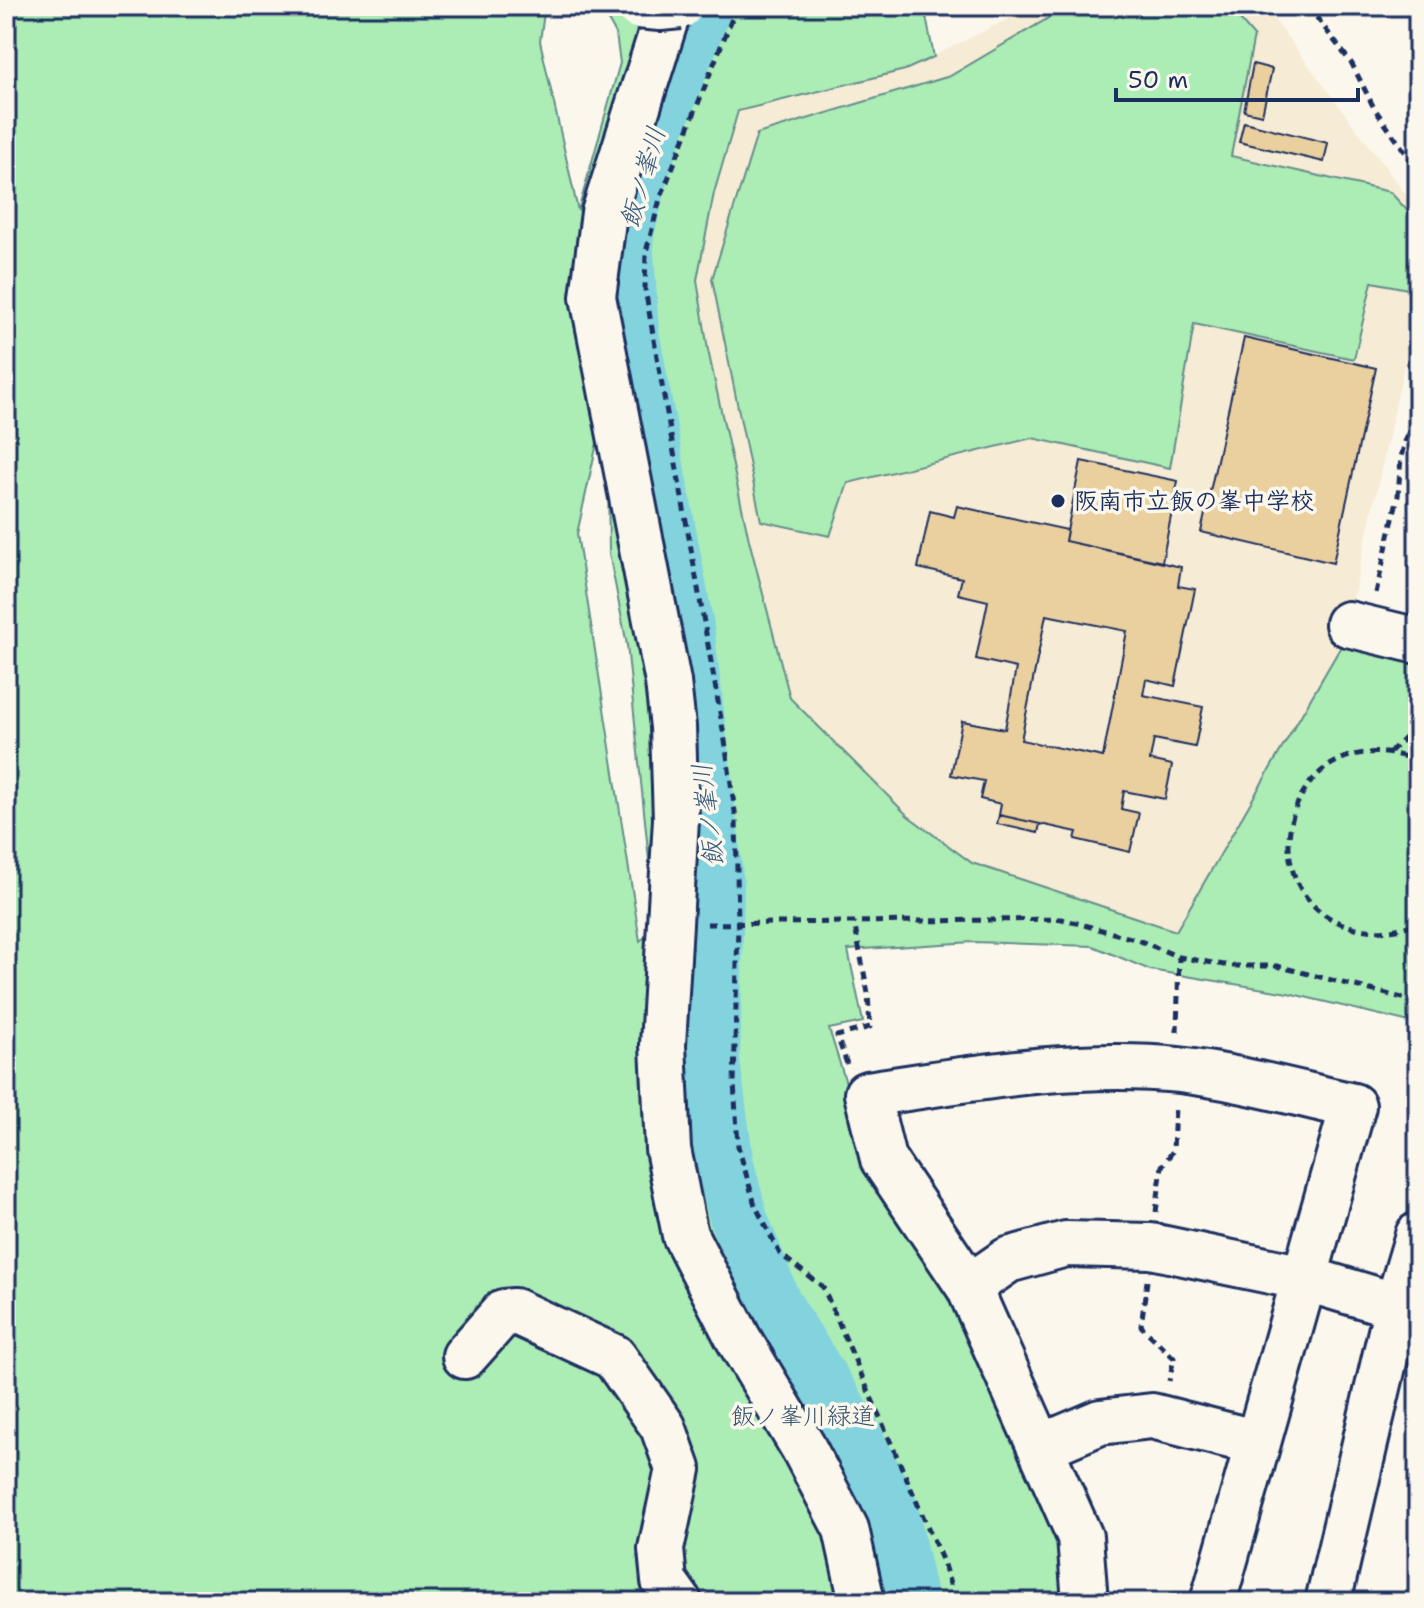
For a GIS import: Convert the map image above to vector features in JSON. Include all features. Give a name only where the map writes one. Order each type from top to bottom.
[{"type":"street","points":[[638,6],[680,6]]},
{"type":"street","points":[[670,6],[604,213],[593,297],[668,682],[673,727],[676,819],[663,1045],[668,1149],[685,1235],[738,1338],[803,1447],[846,1529],[862,1602]]},
{"type":"street","points":[[1358,627],[1418,641]]},
{"type":"street","points":[[1085,1602],[1080,1537],[969,1287],[883,1159],[867,1094],[1013,1072],[1176,1070],[1225,1077],[1353,1106],[1213,1602]]},
{"type":"street","points":[[1328,1602],[1397,1306],[1418,1235]]},
{"type":"street","points":[[969,1287],[1008,1260],[1066,1244],[1151,1246],[1304,1278],[1397,1306]]},
{"type":"street","points":[[465,1356],[504,1312],[514,1311],[614,1357],[663,1427],[674,1453],[678,1469],[661,1549],[664,1581],[679,1602]]},
{"type":"street","points":[[1041,1447],[1100,1422],[1152,1416],[1258,1443]]},
{"type":"path","points":[[737,6],[660,199],[646,252],[645,289],[728,756],[736,819],[738,924],[734,1083],[738,1146],[755,1205],[780,1254],[823,1287],[943,1562],[950,1584],[950,1602]]},
{"type":"path","points":[[1308,6],[1344,53],[1374,108],[1418,170]]},
{"type":"path","points":[[1358,627],[1398,496],[1401,457],[1418,392]]},
{"type":"path","points":[[1389,752],[1418,725]]},
{"type":"path","points":[[1418,761],[1389,752],[1354,755],[1334,763],[1316,776],[1302,793],[1288,835],[1296,879],[1308,898],[1324,913],[1343,925],[1365,931],[1387,931],[1418,922]]},
{"type":"path","points":[[738,924],[1062,919],[1138,940],[1179,957],[1230,966],[1277,966],[1418,1002]]},
{"type":"path","points":[[854,922],[868,993],[870,1027],[837,1036],[852,1079],[867,1094]]},
{"type":"path","points":[[1162,1418],[1174,1358],[1141,1326],[1162,1166],[1173,1151],[1179,957]]},
{"type":"shaded area","name":"阪南市立飯の峯中学校","points":[[1035,6],[1264,6],[1418,211],[1418,303],[1343,643],[1176,931],[972,863],[908,816],[790,698],[749,540],[708,350],[697,280],[714,193],[738,111],[905,70]]},
{"type":"green space","name":"飯ノ峯川緑道","points":[[6,6],[545,6],[540,41],[578,211],[620,63],[616,34],[600,6],[924,6],[934,57],[905,70],[738,111],[714,193],[697,280],[708,350],[749,540],[790,698],[908,816],[972,863],[1176,931],[1343,643],[1418,660],[1418,1024],[1288,993],[1150,970],[1093,946],[973,942],[848,950],[863,1022],[829,1029],[869,1156],[941,1273],[1066,1540],[1072,1602],[6,1602]],"holes":[[[599,434],[608,474],[609,553],[627,645],[655,919],[650,933],[640,941],[577,534]]]},
{"type":"green space","points":[[1069,6],[1228,6],[1254,36],[1231,156],[1390,192],[1418,222],[1418,267],[1413,290],[1372,282],[1354,359],[1194,324],[1170,468],[1032,438],[848,483],[830,536],[761,521],[712,279],[757,134],[950,76]]},
{"type":"building","points":[[1253,64],[1272,69],[1262,115],[1244,111]]},
{"type":"building","points":[[1244,122],[1328,143],[1324,162],[1239,142]]},
{"type":"building","points":[[1244,338],[1376,368],[1333,563],[1201,532]]},
{"type":"building","points":[[1081,461],[1178,481],[1162,562],[1065,541]]},
{"type":"building","points":[[957,506],[1067,530],[1065,541],[1181,567],[1178,586],[1195,589],[1175,686],[1146,679],[1143,695],[1203,707],[1195,747],[1154,739],[1150,760],[1172,765],[1165,799],[1124,791],[1121,809],[1139,813],[1130,852],[1075,839],[1077,832],[999,815],[1001,804],[980,799],[984,781],[951,775],[962,721],[1005,729],[1016,668],[976,659],[988,601],[958,594],[962,578],[918,568],[930,511],[954,517]],"holes":[[[1046,615],[1127,631],[1103,757],[1021,740]]]},
{"type":"building","points":[[999,815],[1040,824],[1038,833],[997,824]]},
{"type":"waterway","name":"飯ノ峯川","points":[[703,6],[651,138],[624,237],[630,333],[685,627],[715,885],[711,1062],[725,1165],[739,1220],[773,1305],[845,1421],[889,1508],[909,1602]]},
{"type":"place","name":"阪南市立飯の峯中学校","points":[[1058,501]]}]
